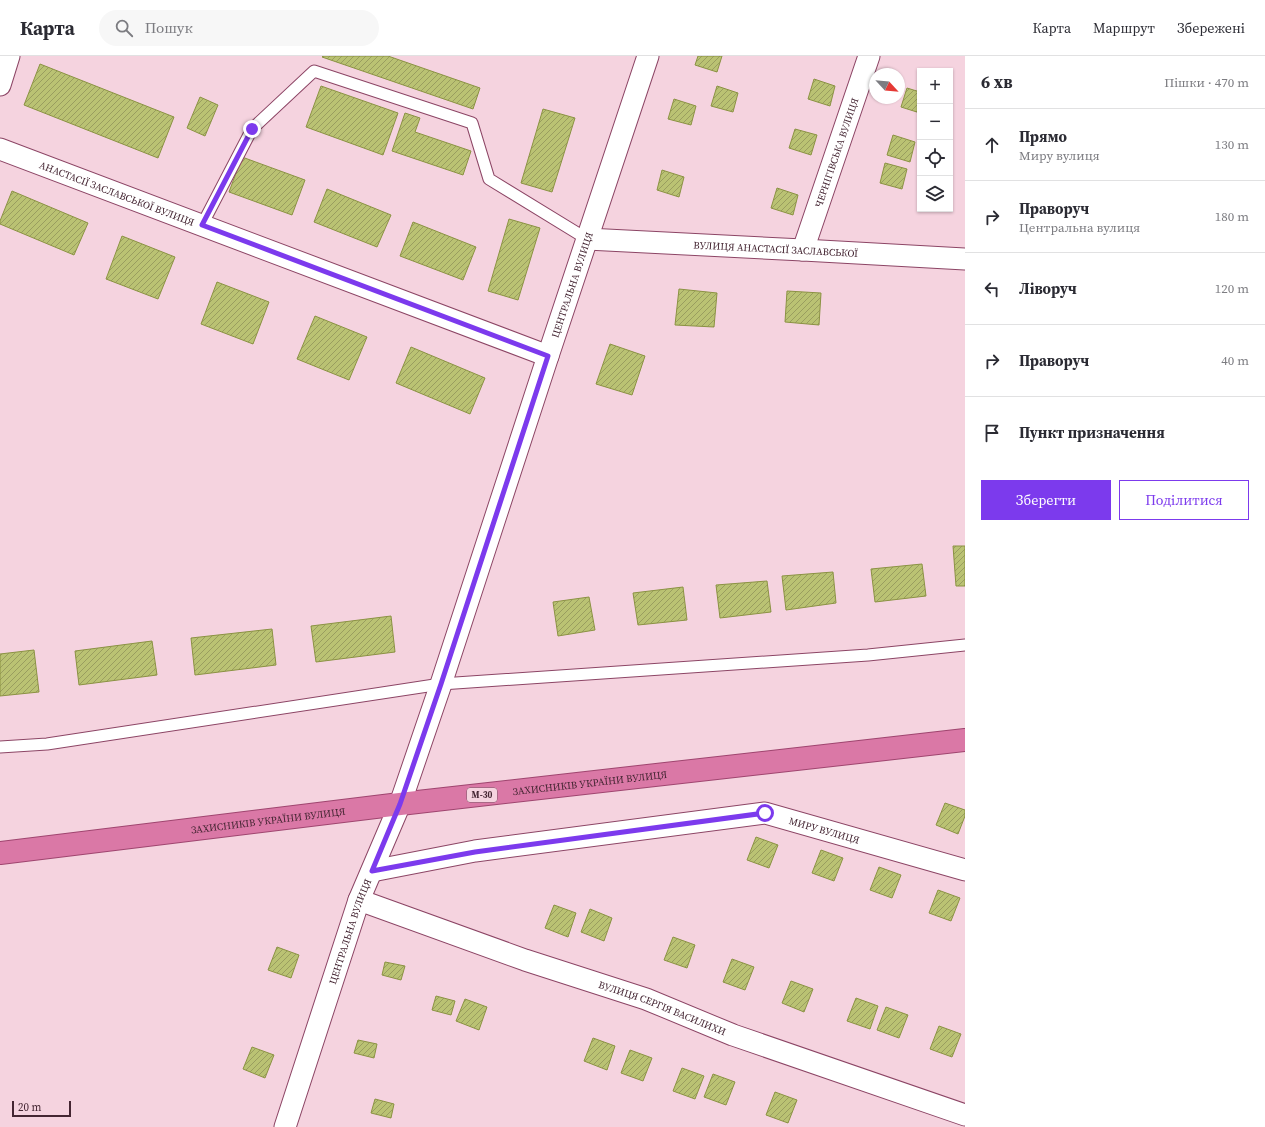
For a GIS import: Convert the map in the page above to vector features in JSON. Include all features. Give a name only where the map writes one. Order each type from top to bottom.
[{"type":"highway","name":"ЗАХИСНИКІВ УКРАЇНИ ВУЛИЦЯ","points":[[0,853],[400,804],[965,740]]},
{"type":"street","points":[[0,85],[9,56]]},
{"type":"street","name":"ЦЕНТРАЛЬНА ВУЛИЦЯ","points":[[285,1127],[359,900],[400,804],[441,684],[648,56]]},
{"type":"street","name":"ЧЕРНІГІВСЬКА ВУЛИЦЯ","points":[[803,250],[869,56]]},
{"type":"street","name":"АНАСТАСІЇ ЗАСЛАВСЬКОЇ ВУЛИЦЯ","points":[[0,149],[548,356]]},
{"type":"street","name":"ВУЛИЦЯ АНАСТАСІЇ ЗАСЛАВСЬКОЇ","points":[[587,239],[965,259]]},
{"type":"street","name":"МИРУ ВУЛИЦЯ","points":[[372,871],[475,852],[765,813],[965,870]]},
{"type":"street","name":"ВУЛИЦЯ СЕРГІЯ ВАСИЛИХИ","points":[[359,900],[525,960],[646,1000],[733,1035],[965,1115]]},
{"type":"lane","points":[[202,225],[252,129],[314,70],[472,124],[488,179],[587,239]]},
{"type":"lane","points":[[0,747],[47,744],[441,684],[868,655],[965,645]]},
{"type":"building","points":[[388,56],[480,88],[473,109],[322,57]]},
{"type":"building","points":[[698,56],[722,56],[717,72],[695,65]]},
{"type":"building","points":[[40,64],[174,117],[158,158],[24,105]]},
{"type":"building","points":[[814,79],[835,86],[830,106],[808,99]]},
{"type":"building","points":[[321,86],[398,113],[383,155],[306,127]]},
{"type":"building","points":[[717,86],[738,93],[733,112],[711,106]]},
{"type":"building","points":[[907,88],[917,91],[917,112],[901,107],[902,104],[905,104]]},
{"type":"building","points":[[200,97],[218,105],[205,136],[187,128]]},
{"type":"building","points":[[674,99],[696,106],[691,125],[668,119]]},
{"type":"building","points":[[543,109],[575,118],[552,192],[521,183]]},
{"type":"building","points":[[405,113],[420,118],[415,132],[471,151],[463,175],[392,151]]},
{"type":"building","points":[[795,129],[817,135],[811,155],[789,148]]},
{"type":"building","points":[[893,135],[915,142],[910,162],[887,155]]},
{"type":"building","points":[[242,157],[305,180],[292,215],[229,192]]},
{"type":"building","points":[[885,163],[907,169],[902,189],[880,183]]},
{"type":"building","points":[[662,170],[684,177],[679,197],[657,190]]},
{"type":"building","points":[[777,188],[798,195],[793,215],[771,208]]},
{"type":"building","points":[[327,189],[391,215],[377,247],[314,222]]},
{"type":"building","points":[[12,191],[88,223],[74,255],[0,224]]},
{"type":"building","points":[[509,219],[540,228],[518,300],[488,291]]},
{"type":"building","points":[[413,222],[476,247],[463,280],[400,256]]},
{"type":"building","points":[[122,236],[175,257],[158,299],[106,279]]},
{"type":"building","points":[[217,282],[269,302],[253,344],[201,324]]},
{"type":"building","points":[[679,289],[717,293],[714,327],[675,325]]},
{"type":"building","points":[[787,291],[821,293],[819,325],[785,322]]},
{"type":"building","points":[[315,316],[367,337],[349,380],[297,359]]},
{"type":"building","points":[[610,344],[645,356],[632,395],[596,384]]},
{"type":"building","points":[[411,347],[485,378],[470,414],[396,383]]},
{"type":"building","points":[[953,546],[965,546],[965,586],[956,586]]},
{"type":"building","points":[[922,564],[926,596],[875,602],[871,569]]},
{"type":"building","points":[[833,572],[836,603],[786,610],[782,576]]},
{"type":"building","points":[[767,581],[771,612],[720,618],[716,585]]},
{"type":"building","points":[[683,587],[687,620],[638,625],[633,593]]},
{"type":"building","points":[[589,597],[595,630],[558,636],[553,602]]},
{"type":"building","points":[[391,616],[395,652],[316,662],[311,626]]},
{"type":"building","points":[[272,629],[276,665],[195,675],[191,638]]},
{"type":"building","points":[[152,641],[157,675],[79,685],[75,651]]},
{"type":"building","points":[[34,650],[39,692],[0,696],[0,654]]},
{"type":"building","points":[[945,803],[965,810],[965,816],[958,834],[936,825]]},
{"type":"building","points":[[756,837],[778,845],[769,868],[747,860]]},
{"type":"building","points":[[821,850],[843,858],[834,881],[812,873]]},
{"type":"building","points":[[879,867],[901,875],[892,898],[870,890]]},
{"type":"building","points":[[938,890],[960,898],[951,921],[929,913]]},
{"type":"building","points":[[554,905],[576,913],[568,937],[545,928]]},
{"type":"building","points":[[590,909],[612,918],[604,941],[581,932]]},
{"type":"building","points":[[673,937],[695,945],[687,968],[664,960]]},
{"type":"building","points":[[277,947],[299,955],[291,978],[268,970]]},
{"type":"building","points":[[732,959],[754,967],[745,990],[723,982]]},
{"type":"building","points":[[385,962],[405,966],[401,980],[382,975]]},
{"type":"building","points":[[791,981],[813,989],[804,1012],[782,1003]]},
{"type":"building","points":[[436,996],[455,1001],[451,1015],[432,1010]]},
{"type":"building","points":[[856,998],[878,1006],[870,1029],[847,1021]]},
{"type":"building","points":[[465,999],[487,1007],[479,1030],[456,1021]]},
{"type":"building","points":[[886,1007],[908,1015],[899,1038],[877,1030]]},
{"type":"building","points":[[939,1026],[961,1034],[952,1057],[930,1049]]},
{"type":"building","points":[[593,1038],[615,1046],[607,1070],[584,1061]]},
{"type":"building","points":[[358,1040],[377,1044],[374,1058],[354,1053]]},
{"type":"building","points":[[252,1047],[274,1055],[265,1078],[243,1069]]},
{"type":"building","points":[[630,1050],[652,1058],[643,1081],[621,1073]]},
{"type":"building","points":[[682,1068],[704,1076],[695,1099],[673,1091]]},
{"type":"building","points":[[713,1074],[735,1082],[726,1105],[704,1097]]},
{"type":"building","points":[[775,1092],[797,1100],[788,1123],[766,1115]]},
{"type":"building","points":[[375,1099],[394,1104],[391,1118],[371,1113]]},
{"type":"route","points":[[252,129],[202,225],[548,356],[441,684],[400,804],[372,871],[475,852],[765,813]]}]
